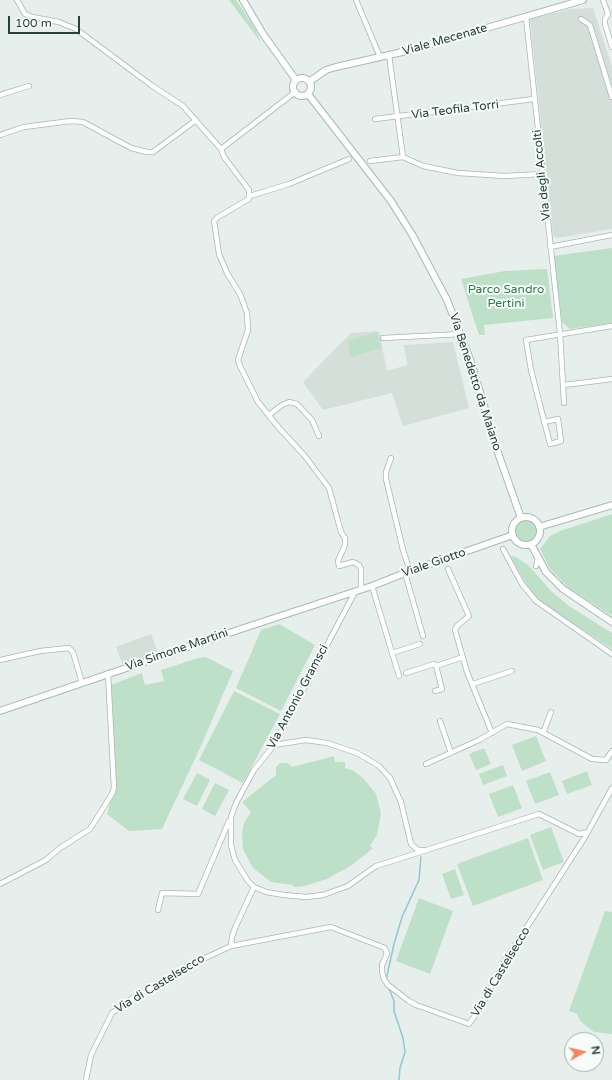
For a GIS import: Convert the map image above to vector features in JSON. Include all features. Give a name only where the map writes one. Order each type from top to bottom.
[{"type":"main road","points":[[239,0],[296,80]]},
{"type":"main road","points":[[245,0],[255,22]]},
{"type":"main road","name":"Viale Mecenate","points":[[309,82],[326,70],[336,67],[389,55],[583,0]]},
{"type":"main road","points":[[303,78],[309,82],[311,87],[308,94],[301,97],[294,93],[292,86],[296,80],[303,78]]},
{"type":"main road","name":"Via Benedetto da Maiano","points":[[308,94],[364,165],[410,230],[447,300],[461,334],[497,450],[521,518]]},
{"type":"main road","points":[[539,527],[612,505]]},
{"type":"main road","points":[[521,518],[533,519],[539,527],[539,536],[531,544],[526,545],[518,542],[512,535],[514,523],[521,518]]},
{"type":"main road","name":"Viale Giotto","points":[[358,591],[512,535]]},
{"type":"main road","points":[[531,544],[546,572],[563,589],[612,622]]},
{"type":"main road","name":"Via Simone Martini","points":[[0,711],[108,673],[358,591]]},
{"type":"street","points":[[17,0],[23,11],[32,17],[59,22],[76,29],[146,81],[183,106],[221,149],[224,157],[249,190],[250,196]]},
{"type":"street","points":[[356,0],[380,57]]},
{"type":"street","points":[[603,0],[608,14],[605,19],[605,24],[612,47]]},
{"type":"street","name":"Via degli Accolti","points":[[526,17],[560,333],[564,403]]},
{"type":"street","points":[[581,19],[590,24],[612,97]]},
{"type":"street","points":[[389,55],[403,157]]},
{"type":"street","points":[[0,95],[29,86]]},
{"type":"street","points":[[221,149],[294,93]]},
{"type":"street","name":"Via Teofila Torri","points":[[375,118],[397,117],[534,99]]},
{"type":"street","points":[[0,135],[24,127],[71,121],[83,122],[131,148],[153,152],[196,120]]},
{"type":"street","points":[[370,160],[403,157],[423,166],[458,173],[505,176],[542,174]]},
{"type":"street","points":[[349,159],[288,184],[250,196],[249,199],[218,217],[214,221],[219,254],[227,273],[240,294],[247,313],[248,330],[238,360],[240,366],[254,396],[268,415],[304,455],[329,488],[341,532],[345,538],[345,545],[338,561],[339,566],[353,562],[359,565],[361,569],[358,591]]},
{"type":"street","points":[[550,247],[612,235]]},
{"type":"street","points":[[544,422],[558,419],[561,441],[550,444],[544,422],[531,370],[526,340],[560,333],[612,326]]},
{"type":"street","points":[[383,338],[461,334]]},
{"type":"street","points":[[564,385],[612,379]]},
{"type":"street","points":[[268,415],[289,402],[298,404],[312,420],[319,436]]},
{"type":"street","points":[[391,458],[386,472],[386,479],[423,636]]},
{"type":"street","points":[[503,549],[522,584],[536,601],[612,654]]},
{"type":"street","points":[[536,566],[538,558]]},
{"type":"street","points":[[448,569],[469,616],[457,626],[455,630],[463,657],[492,733]]},
{"type":"street","points":[[372,586],[399,676]]},
{"type":"street","name":"Via Antonio Gramsci","points":[[254,887],[248,881],[235,860],[231,845],[231,817],[236,803],[254,770],[274,745],[358,591]]},
{"type":"street","points":[[392,653],[420,644]]},
{"type":"street","points":[[0,660],[40,650],[70,648],[73,652],[82,683]]},
{"type":"street","points":[[406,673],[434,664],[436,666],[463,657]]},
{"type":"street","points":[[435,691],[442,689],[436,666]]},
{"type":"street","points":[[473,684],[512,671]]},
{"type":"street","points":[[0,884],[46,860],[60,848],[90,829],[112,794],[114,788],[108,673]]},
{"type":"street","points":[[543,733],[551,712]]},
{"type":"street","points":[[440,721],[451,753]]},
{"type":"street","points":[[426,764],[492,733],[507,724],[527,727],[543,733],[592,759],[600,761],[606,760],[612,751]]},
{"type":"street","points":[[274,745],[306,740],[334,745],[367,757],[379,766],[390,778],[401,802],[411,844],[418,850],[429,850]]},
{"type":"street","name":"Via di Castelsecco","points":[[86,1080],[91,1055],[107,1021],[115,1010],[186,967],[231,946],[331,927],[385,948],[387,954],[382,965],[384,979],[388,985],[409,1001],[416,1005],[469,1024],[481,1008],[503,964],[585,837],[612,788]]},
{"type":"street","points":[[231,946],[235,928],[254,887],[266,892],[284,895],[306,897],[323,895],[348,886],[376,866],[539,814],[579,834],[588,832]]},
{"type":"street","points":[[158,910],[162,893],[198,894],[231,817]]},
{"type":"street","points":[[579,834],[580,845]]},
{"type":"shaded area","points":[[593,8],[612,67],[612,229],[557,238],[553,235],[530,19],[571,9]]},
{"type":"shaded area","points":[[379,331],[387,371],[407,365],[404,345],[453,342],[469,408],[403,426],[392,393],[323,410],[303,382],[351,333]]},
{"type":"shaded area","points":[[151,634],[158,653],[123,666],[116,647]]},
{"type":"green space","points":[[229,0],[236,0],[254,27],[262,44]]},
{"type":"green space","name":"Parco Sandro Pertini","points":[[612,248],[612,323],[570,329],[562,322],[553,256]]},
{"type":"green space","name":"Parco Sandro Pertini","points":[[547,269],[553,318],[484,325],[485,335],[479,335],[461,279],[505,271]]},
{"type":"green space","points":[[377,332],[381,348],[351,357],[347,341]]},
{"type":"green space","points":[[612,514],[612,616],[570,589],[550,569],[540,549],[550,536],[560,531]]},
{"type":"green space","points":[[526,521],[533,524],[536,531],[533,538],[526,541],[519,538],[516,531],[519,524]]},
{"type":"green space","points":[[514,556],[528,565],[552,592],[569,606],[612,633],[612,649],[542,603],[530,590],[510,557]]},
{"type":"green space","points":[[279,624],[315,645],[281,711],[236,688],[261,630]]},
{"type":"green space","points":[[206,657],[233,671],[201,746],[162,829],[129,831],[107,814],[115,786],[111,685],[142,673],[145,685],[164,681],[161,670],[198,658]]},
{"type":"green space","points":[[234,691],[280,714],[243,783],[199,760]]},
{"type":"green space","points":[[536,736],[546,761],[522,771],[512,745]]},
{"type":"green space","points":[[484,748],[491,764],[476,770],[469,754]]},
{"type":"green space","points":[[334,756],[335,762],[345,762],[345,768],[354,771],[364,779],[376,794],[381,814],[377,835],[370,846],[373,848],[352,865],[327,879],[304,886],[293,887],[293,885],[271,882],[253,868],[243,849],[242,833],[244,823],[251,812],[242,802],[276,775],[276,767],[280,763],[287,763],[292,767]]},
{"type":"green space","points":[[503,765],[507,776],[483,785],[479,774]]},
{"type":"green space","points":[[587,771],[592,785],[567,794],[562,781]]},
{"type":"green space","points":[[550,772],[559,795],[535,804],[526,781]]},
{"type":"green space","points":[[197,773],[210,780],[197,806],[183,799]]},
{"type":"green space","points":[[215,783],[229,790],[215,816],[202,809]]},
{"type":"green space","points":[[513,785],[522,808],[498,817],[489,794]]},
{"type":"green space","points":[[551,827],[564,862],[543,870],[530,835]]},
{"type":"green space","points":[[528,838],[543,880],[473,906],[457,864]]},
{"type":"green space","points":[[455,869],[464,895],[451,899],[442,874]]},
{"type":"green space","points":[[419,898],[453,911],[430,974],[396,961]]},
{"type":"green space","points":[[605,911],[612,912],[612,1034],[594,1032],[581,1022],[577,1014],[569,1011]]},
{"type":"waterway","points":[[386,980],[402,917],[419,880],[421,857]]},
{"type":"waterway","points":[[388,986],[394,1001],[394,1011],[403,1038],[405,1052],[400,1068],[399,1080]]}]
